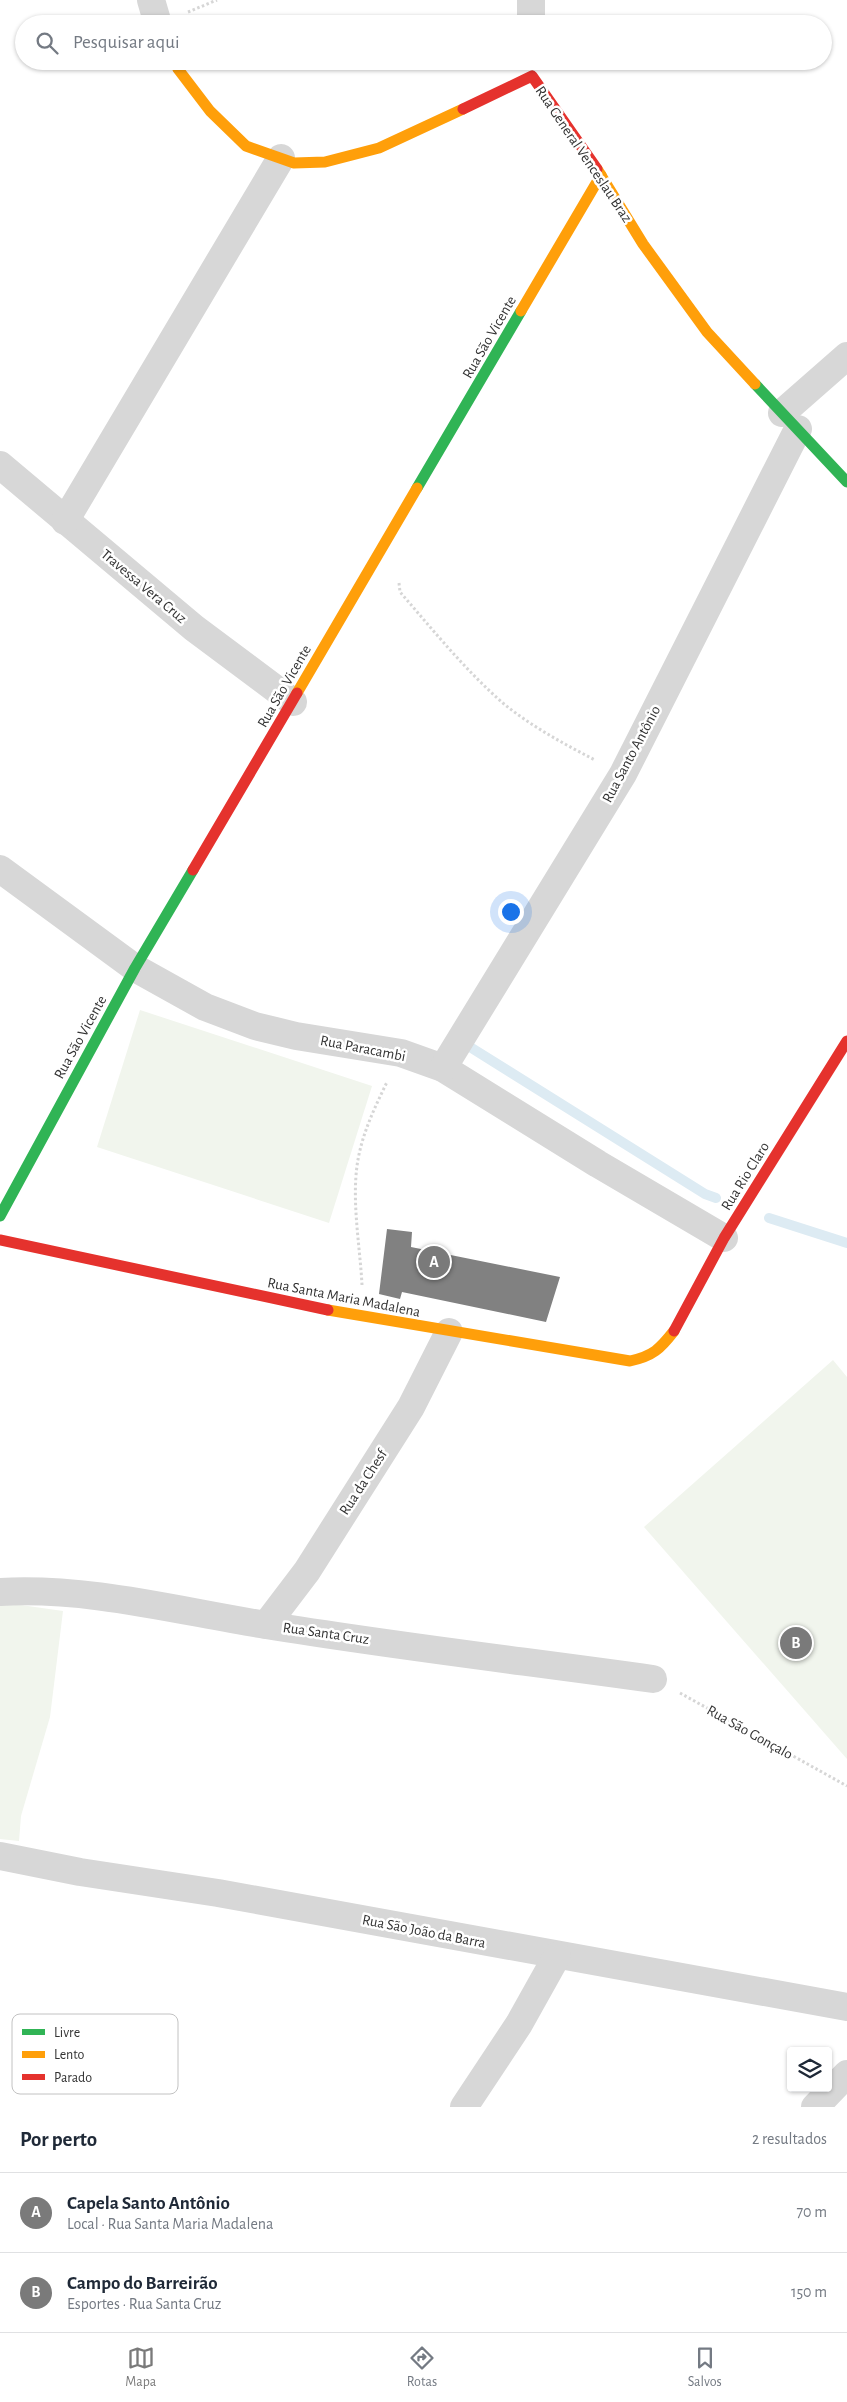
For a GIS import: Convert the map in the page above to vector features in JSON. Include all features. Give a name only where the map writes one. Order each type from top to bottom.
[{"type":"street","points":[[151,0],[155,15]]},
{"type":"street","points":[[531,0],[531,15]]},
{"type":"street","name":"Rua General Venceslau Braz","points":[[179,70],[210,110],[246,146],[294,163],[325,162],[379,148],[530,70]]},
{"type":"street","name":"Rua General Venceslau Braz","points":[[533,70],[643,244],[707,332],[847,482]]},
{"type":"street","points":[[65,521],[281,158]]},
{"type":"street","name":"Rua São Vicente","points":[[0,1216],[135,968],[601,175]]},
{"type":"street","points":[[790,421],[847,356]]},
{"type":"street","name":"Rua Santo Antônio","points":[[443,1068],[623,774],[790,421]]},
{"type":"street","name":"Travessa Vera Cruz","points":[[0,465],[194,628],[293,702]]},
{"type":"street","name":"Rua Paracambi","points":[[0,869],[135,968],[205,1008],[255,1026],[296,1036],[401,1053],[443,1068],[598,1164],[724,1238]]},
{"type":"street","name":"Rua Rio Claro","points":[[675,1330],[724,1238],[847,1041]]},
{"type":"street","name":"Rua Santa Maria Madalena","points":[[0,1240],[364,1318],[630,1361],[648,1356],[661,1347],[675,1330]]},
{"type":"street","name":"Rua da Chesf","points":[[266,1625],[307,1572],[411,1407],[449,1332]]},
{"type":"street","name":"Rua Santa Cruz","points":[[0,1592],[36,1590],[144,1602],[266,1625],[653,1679]]},
{"type":"street","name":"Rua São João da Barra","points":[[0,1856],[80,1872],[228,1895],[847,2007]]},
{"type":"street","points":[[464,2107],[520,2024],[557,1956]]},
{"type":"street","points":[[815,2107],[847,2074]]},
{"type":"path","points":[[393,530],[400,592],[454,654],[505,704],[562,743],[623,774]]},
{"type":"path","points":[[364,1318],[357,1206],[357,1166],[368,1124],[401,1053]]},
{"type":"path","name":"Rua São Gonçalo","points":[[653,1679],[847,1786]]},
{"type":"shaded area","points":[[140,1010],[372,1086],[329,1223],[97,1147]]},
{"type":"shaded area","points":[[833,1360],[847,1377],[847,1759],[644,1527]]},
{"type":"shaded area","points":[[0,1602],[63,1611],[50,1717],[21,1816],[19,1841],[0,1839]]},
{"type":"building","points":[[387,1229],[412,1232],[411,1247],[560,1277],[546,1322],[402,1292],[400,1299],[379,1294]]},
{"type":"waterway","points":[[470,1047],[705,1194],[716,1198]]},
{"type":"waterway","points":[[769,1218],[847,1243]]},
{"type":"traffic: fast","points":[[417,488],[521,311]]},
{"type":"traffic: fast","points":[[755,384],[847,482]]},
{"type":"traffic: fast","points":[[0,1216],[135,968],[193,870]]},
{"type":"traffic: slow","points":[[179,70],[210,111],[246,146],[294,163],[325,162],[379,148],[463,109]]},
{"type":"traffic: slow","points":[[597,169],[643,244],[707,332],[755,384]]},
{"type":"traffic: slow","points":[[521,311],[601,175]]},
{"type":"traffic: slow","points":[[297,693],[417,488]]},
{"type":"traffic: slow","points":[[328,1310],[630,1361],[645,1357],[655,1351],[674,1331]]},
{"type":"traffic: jam","points":[[463,109],[532,76],[597,169]]},
{"type":"traffic: jam","points":[[193,870],[297,693]]},
{"type":"traffic: jam","points":[[674,1331],[724,1238],[847,1041]]},
{"type":"traffic: jam","points":[[0,1240],[328,1310]]},
{"type":"place","name":"Capela Santo Antônio","points":[[434,1262]]},
{"type":"place","name":"Campo do Barreirão","points":[[796,1643]]}]
